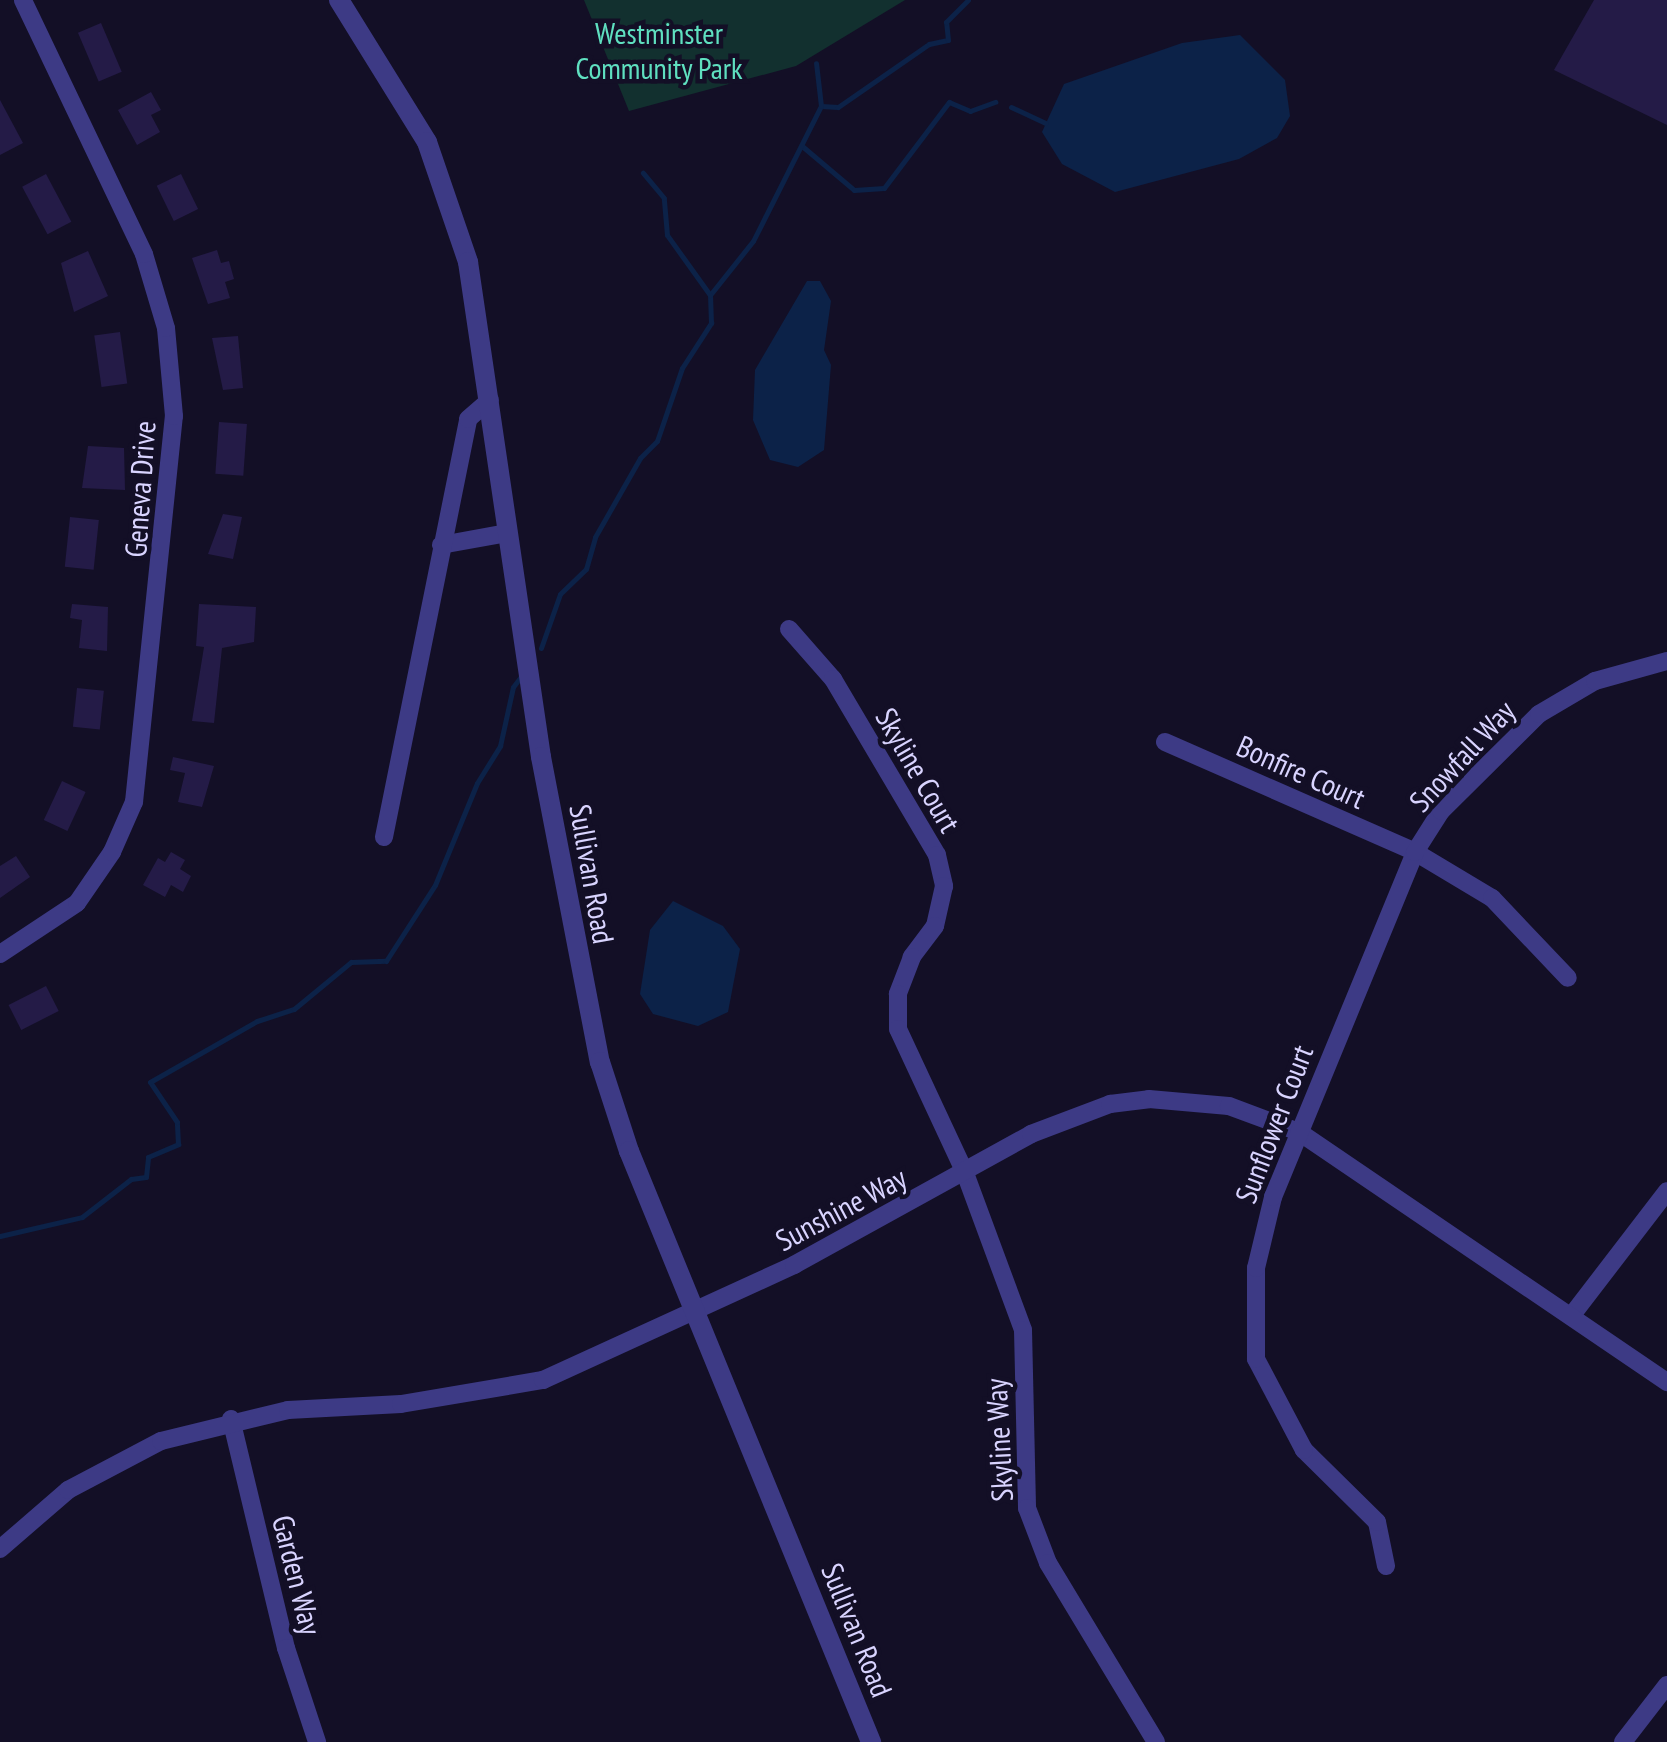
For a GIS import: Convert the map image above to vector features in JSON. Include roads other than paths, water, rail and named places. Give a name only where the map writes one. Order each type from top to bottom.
[{"type":"street","name":"Geneva Drive","points":[[0,954],[76,903],[112,852],[134,802],[174,416],[166,328],[144,254],[24,0]]},
{"type":"street","name":"Sullivan Road","points":[[339,0],[408,105],[456,216],[490,400],[587,1014],[629,1151],[871,1742]]},
{"type":"street","points":[[384,837],[468,419],[490,400]]},
{"type":"street","points":[[441,545],[508,532]]},
{"type":"street","name":"Skyline Court","points":[[790,629],[833,679],[937,855],[944,886],[936,926],[912,957],[898,994],[898,1028],[966,1173]]},
{"type":"street","name":"Snowfall Way","points":[[1415,852],[1441,811],[1540,714],[1610,676],[1667,661]]},
{"type":"street","name":"Bonfire Court","points":[[1164,742],[1415,852],[1492,898],[1568,978]]},
{"type":"street","name":"Sunflower Court","points":[[1386,1566],[1377,1522],[1304,1450],[1256,1359],[1260,1238],[1299,1132],[1415,852]]},
{"type":"street","name":"Sunshine Way","points":[[0,1549],[108,1464],[231,1420],[514,1387],[611,1353],[966,1173],[1032,1134],[1110,1104],[1149,1099],[1228,1106],[1299,1132],[1667,1382]]},
{"type":"street","name":"Skyline Way","points":[[966,1173],[1023,1330],[1027,1508],[1048,1563],[1156,1742]]},
{"type":"street","points":[[1572,1314],[1667,1190]]},
{"type":"street","name":"Garden Way","points":[[231,1420],[286,1648],[317,1742]]},
{"type":"street","points":[[1624,1742],[1667,1685]]},
{"type":"water","points":[[1240,35],[1285,80],[1290,116],[1277,138],[1239,159],[1115,192],[1062,164],[1042,132],[1064,84],[1182,43]]},
{"type":"water","points":[[807,281],[820,281],[831,301],[824,350],[831,365],[824,450],[798,467],[770,460],[753,420],[755,370]]},
{"type":"water","points":[[673,901],[723,926],[740,949],[728,1012],[698,1026],[653,1014],[640,994],[650,930]]},
{"type":"waterway","points":[[821,106],[838,107],[929,44],[948,40],[946,22],[968,0]]},
{"type":"waterway","points":[[710,295],[753,241],[821,106],[816,63]]},
{"type":"waterway","points":[[802,146],[854,190],[884,188],[949,102],[970,111],[995,102]]},
{"type":"waterway","points":[[1011,107],[1046,123]]},
{"type":"waterway","points":[[541,648],[560,594],[586,569],[595,537],[640,458],[657,441],[682,368],[711,323],[710,295],[667,235],[664,198],[643,173]]},
{"type":"waterway","points":[[0,1236],[82,1217],[131,1179],[146,1177],[148,1157],[178,1144],[177,1122],[150,1082],[257,1021],[294,1009],[351,962],[386,961],[435,885],[477,783],[500,746],[513,687],[522,675]]},
{"type":"park label","name":"Westminster Community Park","points":[[659,50]]}]
